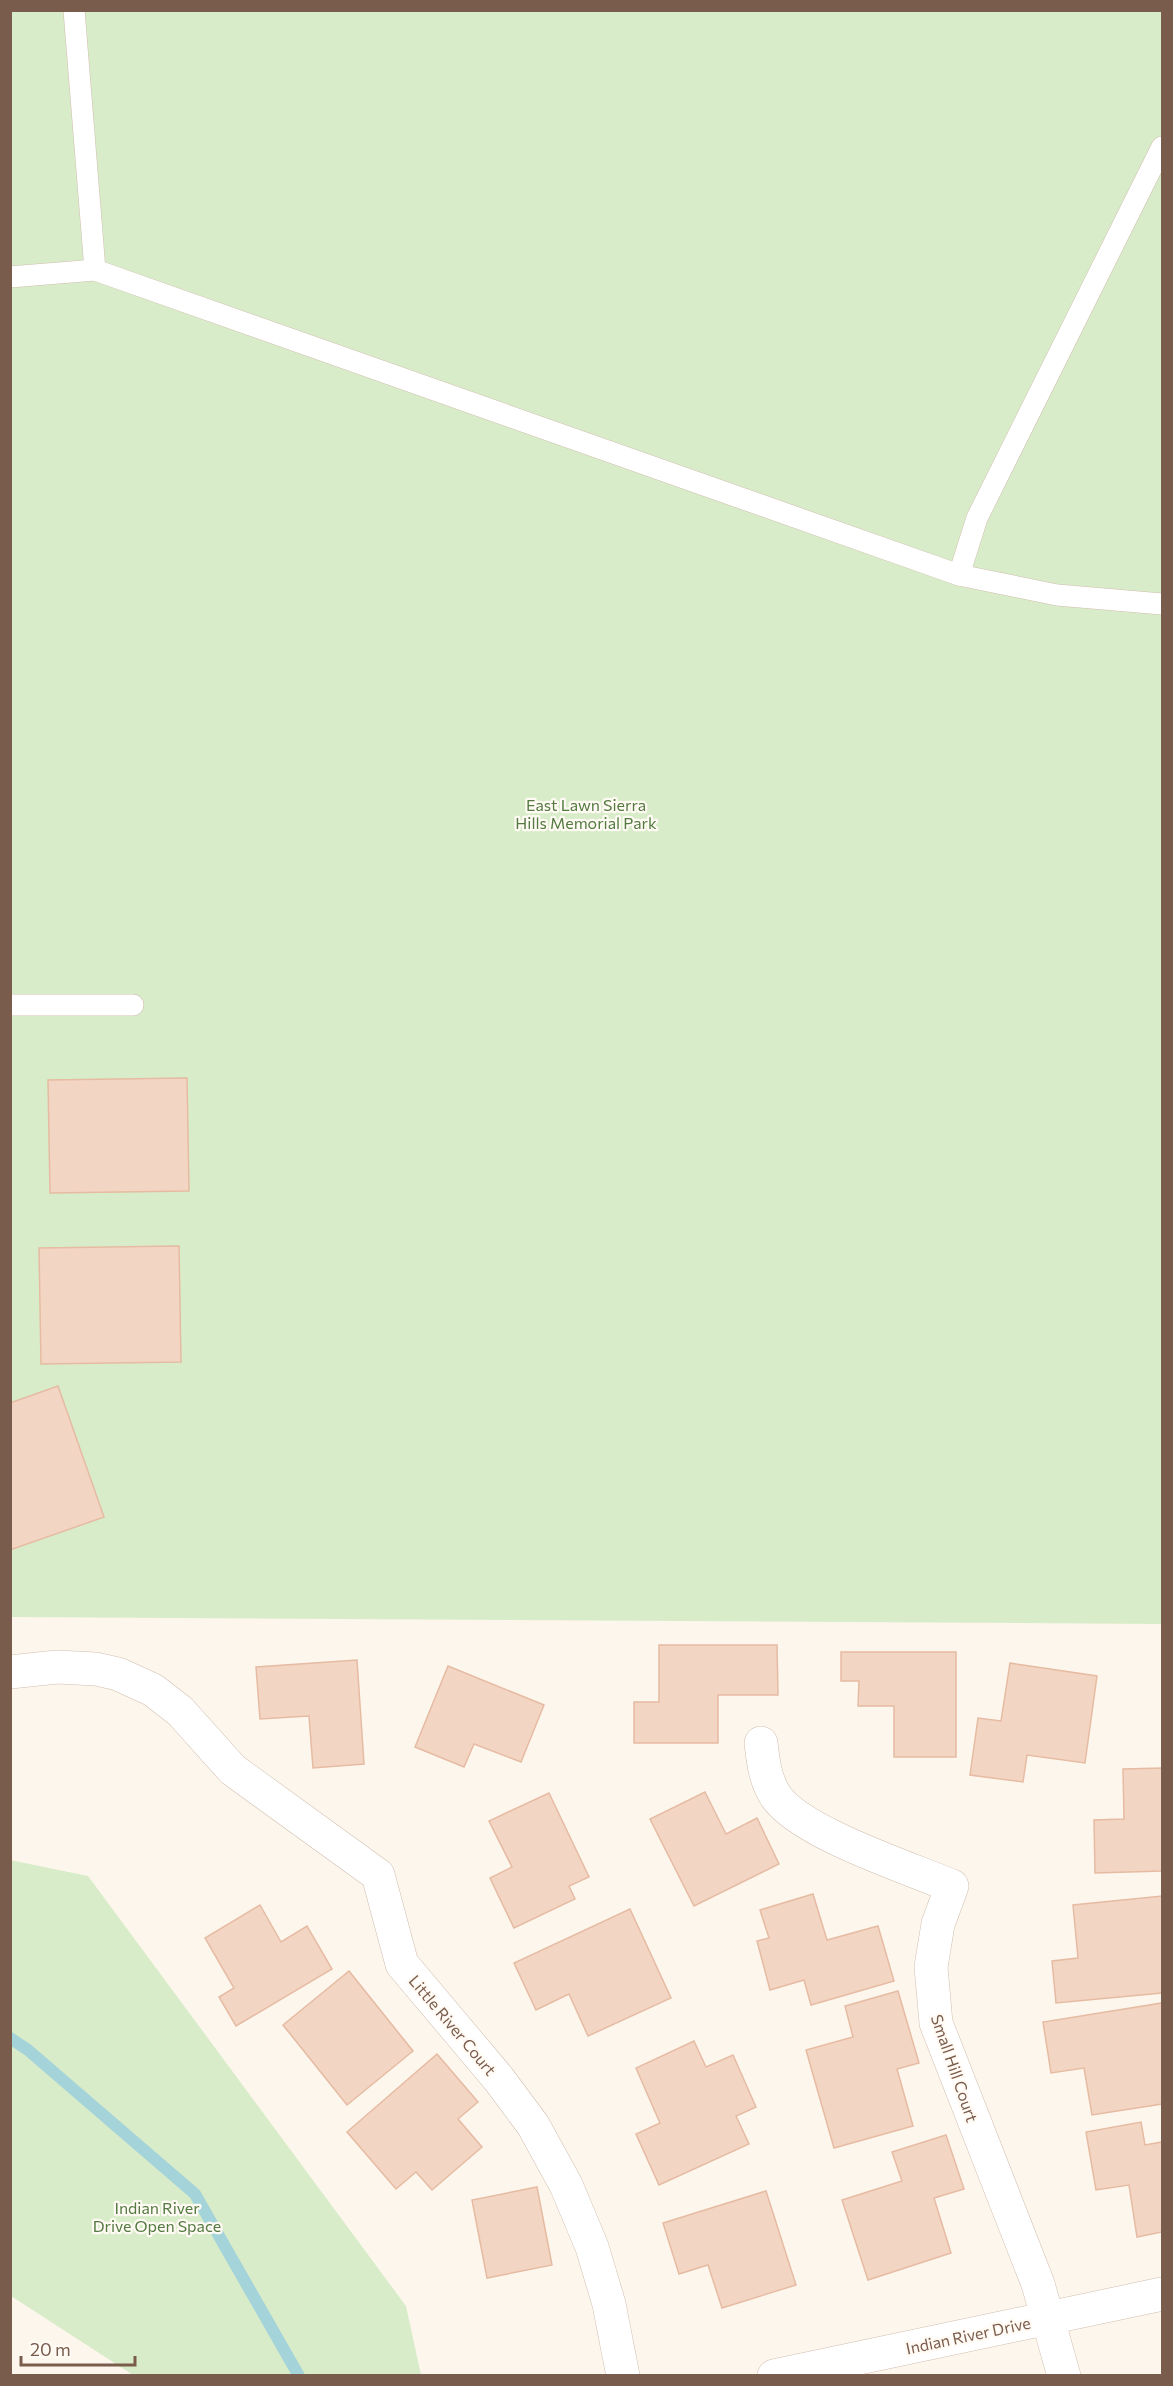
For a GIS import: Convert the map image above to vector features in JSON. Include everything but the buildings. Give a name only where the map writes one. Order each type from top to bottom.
[{"type":"street","name":"Little River Court","points":[[10,1672],[57,1667],[96,1669],[118,1674],[153,1690],[180,1711],[233,1770],[378,1875],[402,1964],[498,2078],[533,2125],[566,2185],[592,2247],[609,2304],[623,2376]]},
{"type":"street","name":"Small Hill Court","points":[[761,1743],[764,1770],[775,1796],[793,1816],[816,1829],[952,1886],[938,1924],[931,1967],[936,2023],[1038,2283],[1048,2318]]},
{"type":"street","name":"Indian River Drive","points":[[774,2376],[1162,2294]]},
{"type":"street","points":[[1048,2318],[1064,2376]]},
{"type":"lane","points":[[74,10],[95,270]]},
{"type":"lane","points":[[959,575],[976,518],[1162,147]]},
{"type":"lane","points":[[10,277],[95,270],[959,575],[1057,595],[1162,604]]},
{"type":"lane","points":[[10,1005],[133,1005]]},
{"type":"green space","name":"East Lawn Sierra Hills Memorial Park","points":[[11,11],[1162,11],[1162,1624],[11,1617]]},
{"type":"green space","name":"Indian River Drive Open Space","points":[[10,1860],[88,1876],[406,2306],[421,2375],[133,2375],[11,2296]]},
{"type":"waterway","points":[[10,2038],[28,2050],[195,2194],[299,2376]]}]
